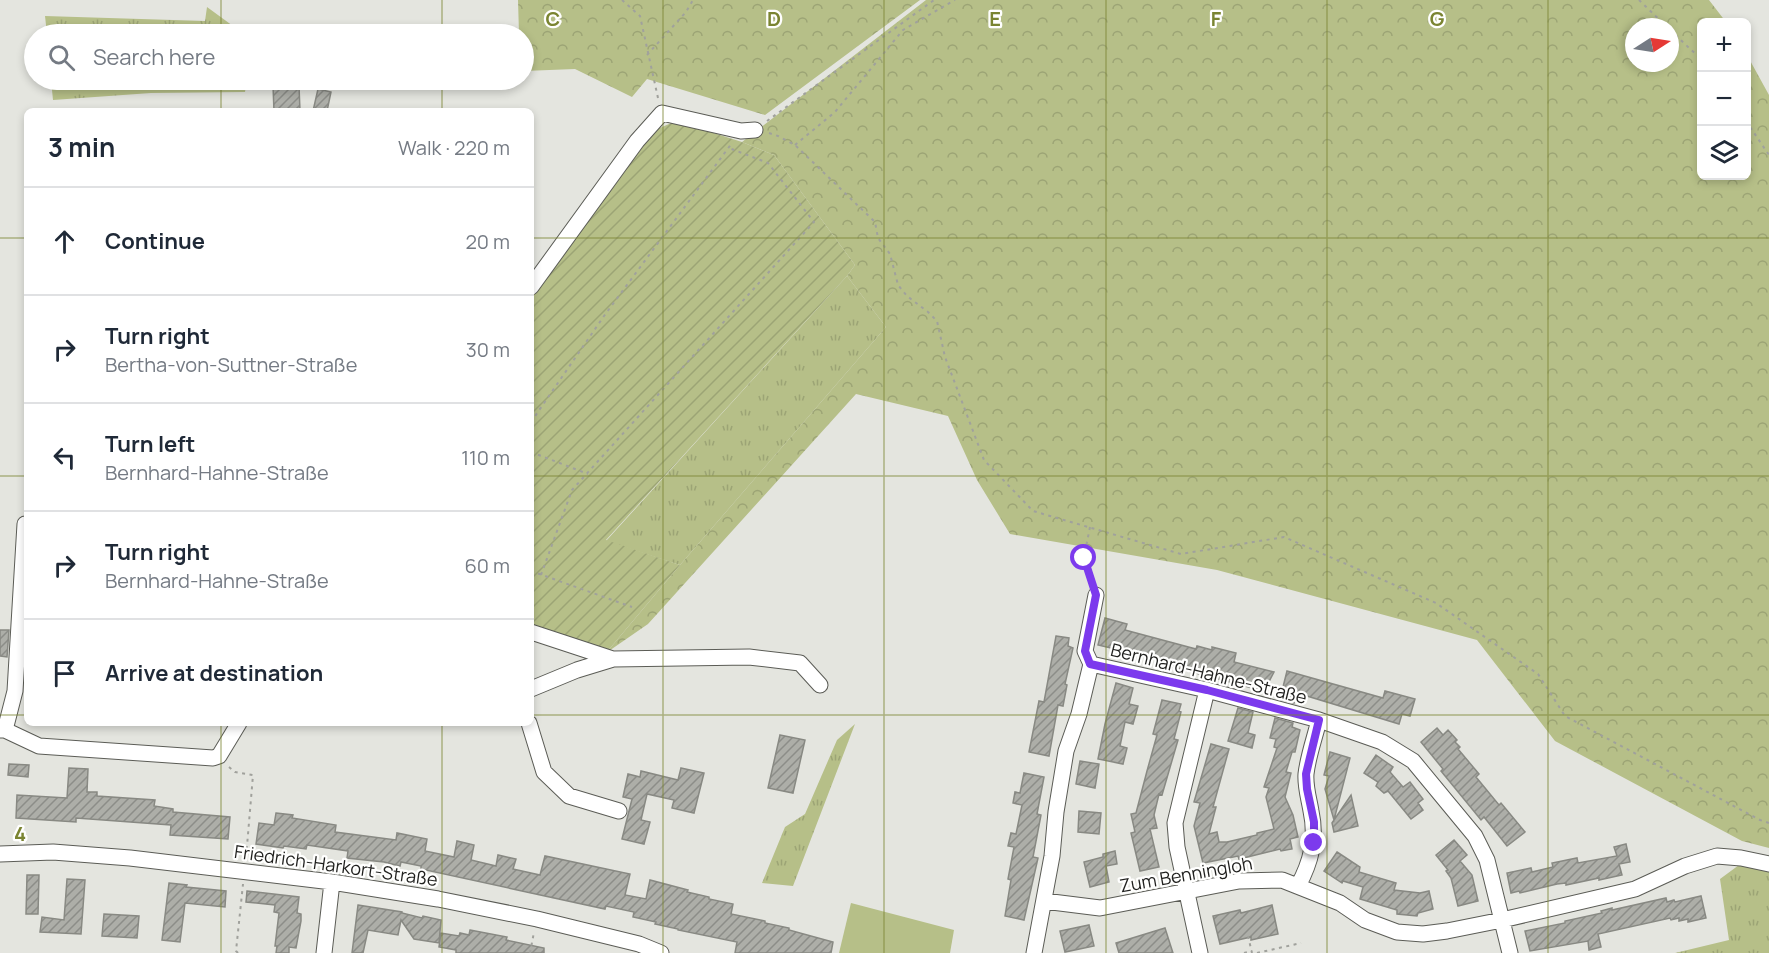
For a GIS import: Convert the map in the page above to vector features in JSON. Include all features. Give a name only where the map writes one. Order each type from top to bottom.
[{"type":"street","points":[[534,283],[637,141],[662,113],[748,130]]},
{"type":"street","points":[[24,591],[21,691],[3,730],[39,746],[213,758],[219,756],[236,726]]},
{"type":"street","points":[[1034,953],[1052,856],[1066,750],[1079,714],[1090,664],[1085,651],[1096,595]]},
{"type":"street","points":[[534,633],[613,659]]},
{"type":"street","points":[[534,689],[577,670],[613,659],[749,657],[800,663],[820,685]]},
{"type":"street","name":"Bernhard-Hahne-Straße","points":[[1090,664],[1207,690],[1319,720],[1382,742],[1413,761],[1475,836],[1487,860],[1502,920]]},
{"type":"street","points":[[1200,953],[1177,847],[1175,822],[1207,690]]},
{"type":"street","name":"Bernhard-Hahne-Straße","points":[[1298,886],[1308,868],[1314,843],[1314,822],[1306,774],[1319,720]]},
{"type":"street","points":[[530,726],[544,772],[569,796],[619,811]]},
{"type":"street","name":"Friedrich-Harkort-Straße","points":[[0,854],[53,852],[130,858],[332,882],[438,899],[537,919],[639,944],[661,953]]},
{"type":"street","name":"Zum Benningloh","points":[[1044,901],[1100,908],[1239,881],[1282,880],[1340,903],[1365,920],[1396,932],[1423,934],[1502,920],[1635,889],[1692,863],[1717,856],[1769,864]]},
{"type":"street","points":[[324,953],[332,882]]},
{"type":"street","points":[[1502,920],[1510,953]]},
{"type":"path","points":[[622,0],[640,16],[662,113]]},
{"type":"path","points":[[647,55],[686,12],[693,0]]},
{"type":"path","points":[[534,419],[604,316],[729,148],[748,130],[934,0]]},
{"type":"path","points":[[795,145],[835,112],[903,30],[955,0]]},
{"type":"path","points":[[1639,0],[1658,18]]},
{"type":"path","points":[[1679,38],[1697,56]]},
{"type":"path","points":[[1749,126],[1769,155]]},
{"type":"path","points":[[748,130],[778,136],[795,145],[875,222],[878,238],[890,254],[898,285],[907,296],[937,321],[945,357],[984,460],[1033,511],[1181,554],[1284,537],[1436,603],[1538,674],[1565,716],[1769,823]]},
{"type":"path","points":[[541,575],[572,490],[814,222],[768,163],[729,148]]},
{"type":"path","points":[[534,453],[588,474]]},
{"type":"path","points":[[1090,528],[1084,558],[1096,595]]},
{"type":"path","points":[[534,572],[632,607]]},
{"type":"path","points":[[219,756],[234,772],[253,776],[236,951],[238,953]]},
{"type":"path","points":[[530,953],[537,919]]},
{"type":"path","points":[[1244,953],[1252,952],[1248,936]]},
{"type":"path","points":[[1257,953],[1301,943]]},
{"type":"green space","points":[[518,0],[920,0],[765,115],[647,79],[632,97],[575,69],[534,71],[534,24],[519,24]]},
{"type":"green space","points":[[926,0],[1709,0],[1723,18],[1697,18],[1697,180],[1751,180],[1751,62],[1769,95],[1769,848],[1742,841],[1555,741],[1477,640],[1217,570],[1010,534],[977,480],[948,416],[856,394],[648,624],[606,653],[886,327],[847,276],[855,265],[774,155],[742,142]]},
{"type":"green space","points":[[207,7],[230,24],[46,24],[45,16],[205,21]]},
{"type":"green space","points":[[52,90],[245,90],[245,92],[151,93],[53,100]]},
{"type":"green space","points":[[676,121],[774,155],[855,265],[606,540],[680,565],[606,653],[534,629],[534,294],[655,130]]},
{"type":"green space","points":[[847,276],[886,327],[680,565],[606,541]]},
{"type":"green space","points":[[855,724],[793,886],[762,883],[785,827],[805,814],[837,740]]},
{"type":"green space","points":[[1739,865],[1769,872],[1769,953],[1675,953],[1729,940],[1720,879]]},
{"type":"green space","points":[[851,903],[954,930],[950,953],[839,953]]},
{"type":"building","points":[[273,90],[299,90],[300,108],[274,108]]},
{"type":"building","points":[[318,90],[331,92],[328,108],[314,108]]},
{"type":"building","points":[[1105,618],[1127,624],[1125,630],[1196,649],[1197,646],[1212,650],[1212,647],[1236,653],[1234,662],[1274,672],[1264,691],[1169,666],[1170,662],[1128,650],[1098,645]]},
{"type":"building","points":[[0,630],[9,630],[7,657],[0,656]]},
{"type":"building","points":[[1056,636],[1069,638],[1068,646],[1073,648],[1063,706],[1058,705],[1049,756],[1029,752],[1039,701],[1044,702]]},
{"type":"building","points":[[1287,671],[1383,698],[1385,691],[1415,699],[1410,716],[1402,714],[1399,724],[1297,693],[1294,703],[1280,699]]},
{"type":"building","points":[[1116,683],[1133,688],[1129,704],[1138,706],[1133,724],[1125,722],[1120,746],[1127,748],[1123,764],[1098,759]]},
{"type":"building","points":[[1162,700],[1181,704],[1174,739],[1178,740],[1162,795],[1159,794],[1154,815],[1157,828],[1150,829],[1159,867],[1140,871],[1131,833],[1135,832],[1131,814],[1136,813],[1157,735],[1153,734]]},
{"type":"building","points":[[1238,708],[1253,712],[1248,733],[1255,735],[1252,748],[1228,741]]},
{"type":"building","points":[[1275,718],[1293,723],[1292,727],[1300,730],[1295,752],[1292,752],[1286,772],[1291,773],[1285,797],[1293,815],[1298,837],[1290,839],[1292,849],[1281,851],[1280,849],[1239,859],[1238,856],[1203,863],[1194,826],[1200,803],[1194,802],[1211,744],[1229,749],[1213,807],[1216,807],[1209,834],[1217,832],[1219,842],[1227,842],[1274,829],[1266,797],[1269,788],[1264,787],[1277,748],[1274,747],[1276,739],[1270,738]]},
{"type":"building","points":[[1437,728],[1443,735],[1448,730],[1457,740],[1455,742],[1460,747],[1458,749],[1479,774],[1476,777],[1525,832],[1507,846],[1484,817],[1481,820],[1441,771],[1443,769],[1421,742]]},
{"type":"building","points":[[780,735],[805,740],[793,793],[768,788]]},
{"type":"building","points":[[1330,752],[1350,758],[1334,820],[1325,789],[1329,776],[1324,775]]},
{"type":"building","points":[[1376,755],[1393,767],[1390,772],[1403,787],[1410,782],[1423,799],[1418,803],[1423,810],[1411,819],[1388,791],[1384,793],[1376,786],[1378,782],[1364,773]]},
{"type":"building","points":[[1080,761],[1099,764],[1095,788],[1076,784]]},
{"type":"building","points":[[9,764],[29,765],[28,777],[8,775]]},
{"type":"building","points":[[69,768],[88,769],[87,792],[97,792],[97,796],[155,800],[154,806],[173,809],[173,812],[230,817],[228,839],[170,835],[171,825],[76,818],[76,822],[16,818],[17,795],[67,798]]},
{"type":"building","points":[[681,768],[704,773],[694,813],[672,808],[674,800],[647,794],[641,820],[650,822],[644,844],[622,839],[632,799],[623,797],[628,774],[640,777],[641,771],[678,780]]},
{"type":"building","points":[[1024,773],[1044,777],[1037,814],[1041,815],[1033,857],[1038,858],[1024,920],[1005,916],[1011,880],[1008,879],[1014,847],[1008,846],[1011,833],[1016,834],[1022,805],[1013,803],[1015,792],[1020,793]]},
{"type":"building","points":[[1351,795],[1358,826],[1334,832],[1332,823]]},
{"type":"building","points":[[1079,811],[1101,813],[1099,834],[1078,832]]},
{"type":"building","points":[[276,813],[336,825],[335,832],[396,840],[397,833],[427,839],[425,851],[454,857],[457,841],[474,845],[471,860],[496,866],[498,855],[516,859],[513,869],[540,875],[545,856],[630,874],[625,895],[646,899],[650,880],[688,890],[687,892],[709,897],[709,899],[733,904],[731,914],[765,921],[765,923],[833,942],[831,953],[735,953],[737,942],[655,924],[656,922],[633,917],[634,912],[606,906],[605,909],[421,869],[421,866],[401,862],[400,866],[347,858],[348,851],[307,845],[306,849],[256,844],[259,823],[274,825]]},
{"type":"building","points":[[1454,840],[1467,855],[1460,861],[1472,875],[1478,901],[1458,906],[1451,878],[1446,871],[1448,870],[1436,855]]},
{"type":"building","points":[[1626,844],[1630,862],[1619,864],[1622,875],[1511,893],[1507,873],[1531,868],[1532,872],[1553,867],[1552,863],[1577,858],[1578,863],[1617,856],[1614,847]]},
{"type":"building","points":[[1115,851],[1117,864],[1106,866],[1109,882],[1090,887],[1084,862]]},
{"type":"building","points":[[1337,852],[1360,867],[1359,872],[1396,883],[1394,890],[1420,893],[1429,891],[1433,909],[1418,913],[1417,916],[1397,914],[1397,910],[1360,899],[1363,887],[1343,881],[1342,883],[1324,871]]},
{"type":"building","points":[[27,875],[39,875],[38,914],[26,914]]},
{"type":"building","points":[[67,879],[85,880],[81,934],[40,932],[42,917],[64,920]]},
{"type":"building","points":[[169,883],[226,891],[225,907],[185,903],[180,942],[162,940]]},
{"type":"building","points":[[247,891],[299,897],[297,913],[301,914],[301,921],[296,948],[289,947],[289,953],[276,953],[279,913],[274,912],[275,905],[246,902]]},
{"type":"building","points":[[1701,896],[1706,918],[1688,922],[1688,919],[1679,921],[1679,918],[1671,920],[1670,918],[1598,934],[1601,947],[1589,950],[1588,941],[1530,951],[1525,931],[1565,923],[1565,921],[1602,913],[1601,911],[1612,908],[1612,910],[1666,898],[1667,902],[1674,900],[1675,902]]},
{"type":"building","points":[[358,905],[441,920],[439,943],[414,939],[401,920],[398,935],[368,930],[363,953],[352,953]]},
{"type":"building","points":[[1272,905],[1278,934],[1220,944],[1213,916],[1240,910],[1241,913]]},
{"type":"building","points":[[104,914],[139,916],[137,938],[102,936]]},
{"type":"building","points":[[1089,925],[1094,946],[1065,952],[1060,931]]},
{"type":"building","points":[[1165,928],[1173,953],[1119,953],[1116,943]]},
{"type":"building","points":[[470,930],[507,937],[506,940],[544,948],[544,953],[456,953],[456,950],[439,947],[441,933],[469,935]]},
{"type":"route","points":[[1084,558],[1096,595],[1085,651],[1090,664],[1207,690],[1319,720],[1306,774],[1314,822],[1314,843]]}]
